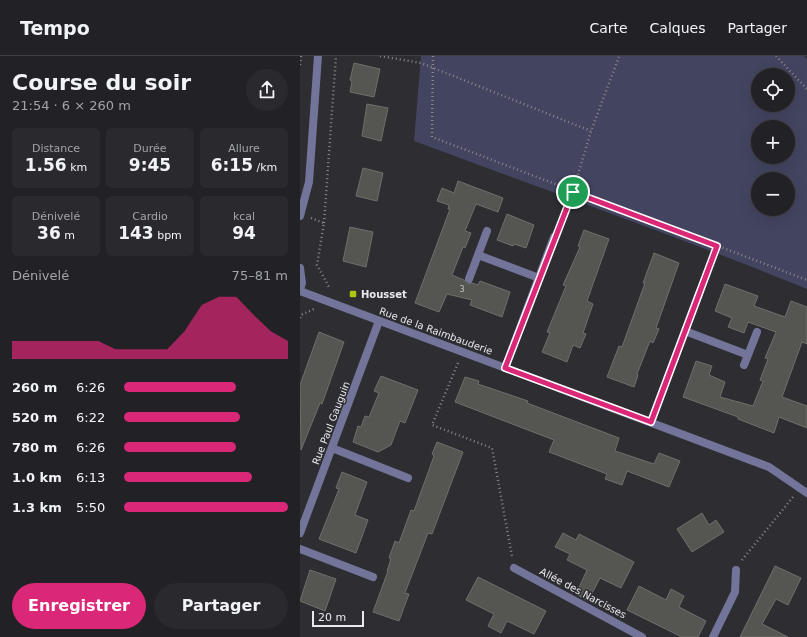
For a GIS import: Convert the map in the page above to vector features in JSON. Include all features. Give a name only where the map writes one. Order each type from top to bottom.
[{"type":"street","points":[[300,215],[309,182],[318,56]]},
{"type":"street","points":[[469,279],[487,231]]},
{"type":"street","points":[[505,368],[554,237]]},
{"type":"street","points":[[478,254],[539,278]]},
{"type":"street","points":[[300,268],[302,283],[300,290]]},
{"type":"street","name":"Rue de la Raimbauderie","points":[[300,290],[769,467],[804,491]]},
{"type":"street","points":[[651,422],[700,291]]},
{"type":"street","name":"Rue Paul Gauguin","points":[[300,533],[379,321]]},
{"type":"street","points":[[685,331],[748,355]]},
{"type":"street","points":[[744,365],[756,332]]},
{"type":"street","points":[[332,448],[408,478]]},
{"type":"street","points":[[300,549],[373,577]]},
{"type":"street","name":"Allée des Narcisses","points":[[514,568],[642,637]]},
{"type":"street","points":[[713,637],[735,592],[736,570]]},
{"type":"path","points":[[300,65],[301,56]]},
{"type":"path","points":[[329,302],[330,288],[317,265],[324,223],[336,56]]},
{"type":"path","points":[[380,56],[421,63],[591,131]]},
{"type":"path","points":[[433,56],[432,136],[573,192],[807,280]]},
{"type":"path","points":[[776,56],[807,89]]},
{"type":"path","points":[[554,237],[573,192],[591,131],[619,57]]},
{"type":"path","points":[[300,215],[324,223]]},
{"type":"path","points":[[700,291],[717,246]]},
{"type":"path","points":[[463,352],[432,425],[492,448],[514,568]]},
{"type":"path","points":[[736,570],[745,554],[804,491]]},
{"type":"shaded area","points":[[421,56],[804,56],[807,59],[807,289],[660,232],[414,141]]},
{"type":"building","points":[[354,63],[380,69],[374,97],[350,92],[352,81],[350,80]]},
{"type":"building","points":[[367,104],[388,108],[381,141],[362,136]]},
{"type":"building","points":[[363,168],[383,173],[377,201],[356,196]]},
{"type":"building","points":[[458,181],[503,198],[498,212],[476,204],[465,231],[471,233],[465,248],[463,247],[452,275],[464,280],[467,284],[472,283],[478,285],[480,281],[510,292],[502,317],[470,305],[472,300],[447,294],[439,312],[415,303],[450,209],[448,209],[449,205],[437,201],[442,188],[454,193]]},
{"type":"building","points":[[507,214],[534,225],[526,248],[514,244],[513,246],[497,240]]},
{"type":"building","points":[[350,227],[373,232],[366,267],[343,261]]},
{"type":"building","points":[[584,230],[609,239],[587,301],[593,304],[583,333],[586,334],[580,348],[573,345],[567,362],[542,352],[550,333],[547,332],[566,286],[563,285],[580,247],[578,246]]},
{"type":"building","points":[[654,253],[679,263],[656,328],[659,329],[653,343],[650,341],[637,374],[634,387],[607,377],[619,346],[622,347]]},
{"type":"building","points":[[725,284],[758,296],[754,306],[785,317],[791,301],[807,307],[807,344],[802,342],[782,397],[807,406],[807,428],[779,417],[774,433],[738,419],[738,417],[683,397],[696,361],[712,366],[709,375],[725,382],[720,397],[753,406],[763,381],[760,380],[768,359],[765,358],[776,332],[748,322],[744,333],[728,327],[732,318],[715,311]]},
{"type":"building","points":[[319,332],[344,342],[322,404],[320,403],[301,450],[300,385]]},
{"type":"building","points":[[381,376],[418,390],[405,423],[400,421],[391,445],[378,452],[353,442],[358,426],[361,427],[365,416],[369,417],[379,393],[374,391]]},
{"type":"building","points":[[465,377],[479,381],[478,384],[528,401],[527,403],[619,438],[615,451],[654,464],[659,453],[680,461],[669,487],[627,471],[622,485],[605,479],[607,474],[549,452],[554,440],[455,402]]},
{"type":"building","points":[[437,442],[463,452],[432,534],[428,533],[405,593],[409,594],[399,621],[373,612],[388,571],[391,559],[389,558],[395,541],[399,543],[411,510],[414,511],[434,456],[432,454]]},
{"type":"building","points":[[342,472],[367,482],[355,515],[368,520],[356,553],[319,539],[339,489],[336,488]]},
{"type":"building","points":[[702,513],[709,525],[716,520],[724,532],[692,552],[677,529]]},
{"type":"building","points":[[563,533],[576,540],[579,534],[634,562],[621,588],[600,578],[588,601],[576,594],[587,570],[567,560],[570,554],[555,547]]},
{"type":"building","points":[[775,566],[801,578],[788,605],[776,599],[762,624],[788,637],[740,637]]},
{"type":"building","points":[[310,570],[336,579],[325,611],[300,601]]},
{"type":"building","points":[[478,577],[546,611],[534,634],[507,621],[501,633],[488,626],[494,614],[466,600]]},
{"type":"building","points":[[639,586],[666,600],[671,589],[684,596],[679,607],[706,621],[698,637],[682,637],[627,610]]},
{"type":"place","name":"Housset","points":[[353,294]]},
{"type":"route","points":[[573,192],[717,246],[651,422],[505,368],[568,199],[573,192]]}]
